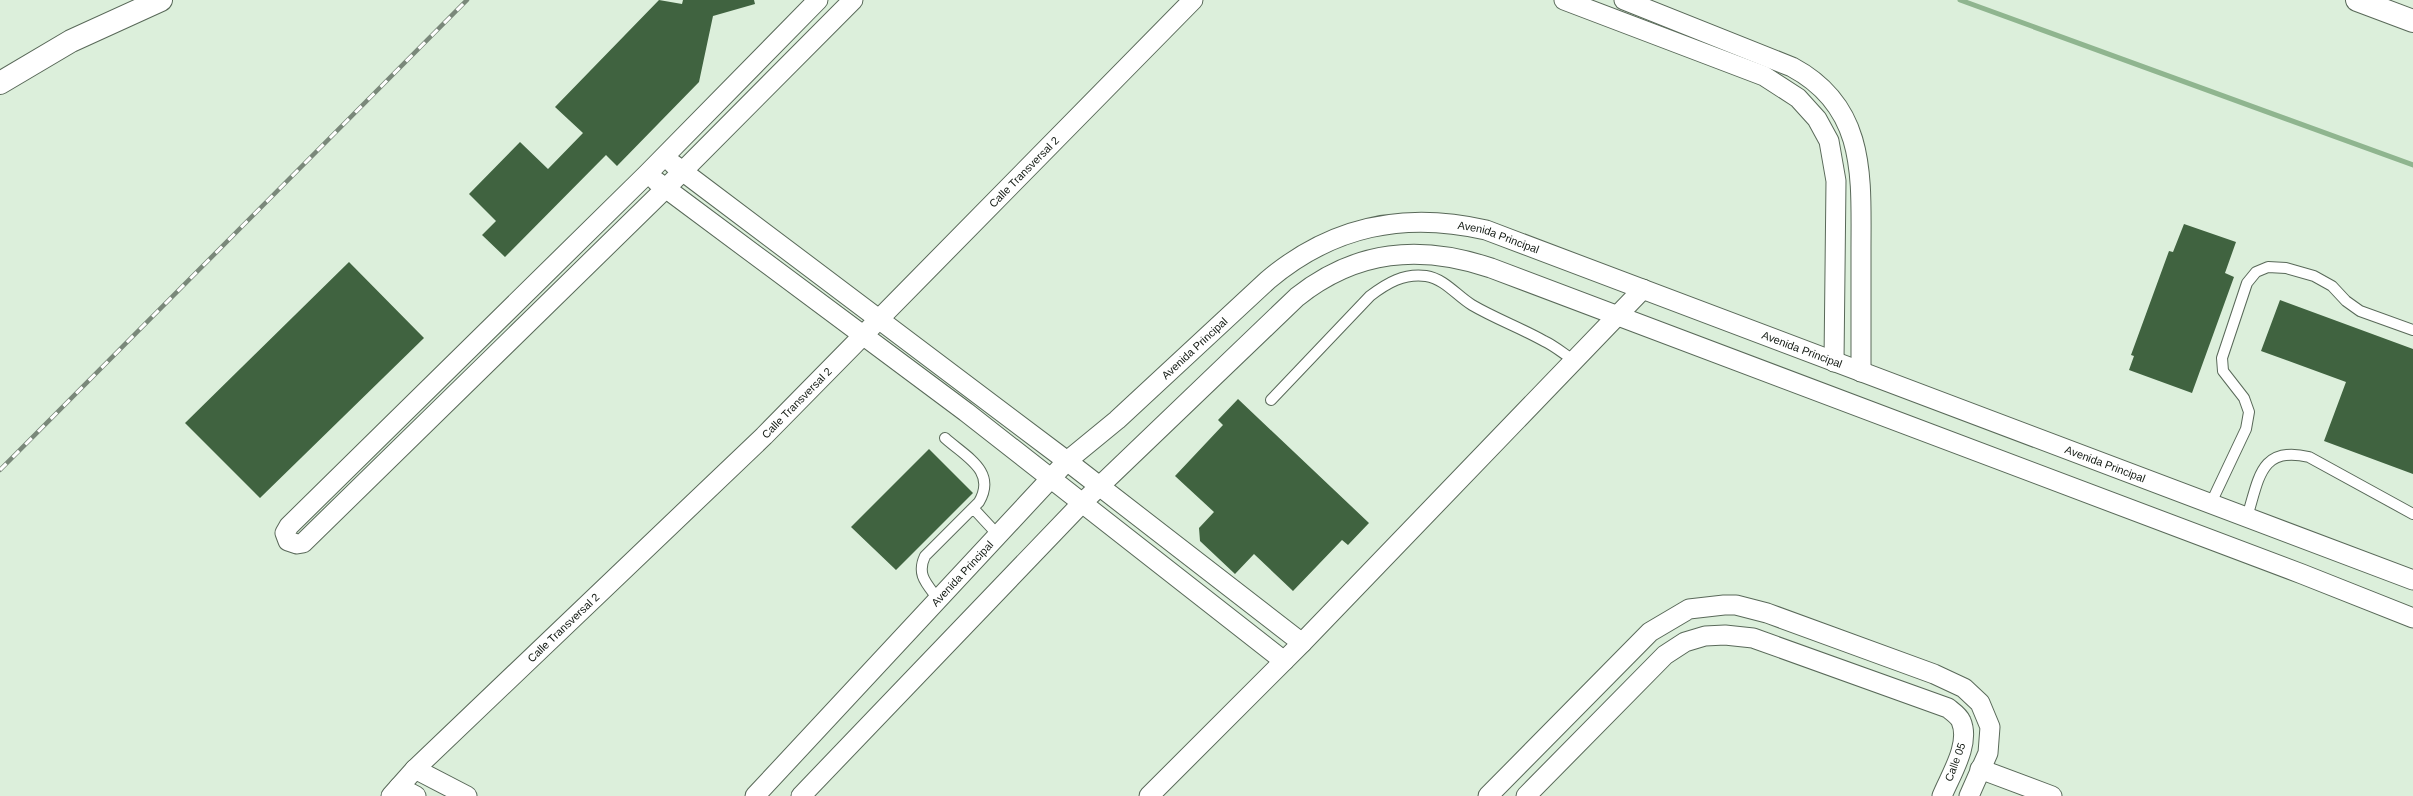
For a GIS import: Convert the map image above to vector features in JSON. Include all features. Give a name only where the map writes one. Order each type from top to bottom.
[{"type":"main road","points":[[0,83],[71,41],[161,0]]},
{"type":"main road","points":[[2357,0],[2413,21]]},
{"type":"street","points":[[818,0],[664,157],[289,526],[285,533],[288,541],[297,544],[304,543],[666,188],[854,0]]},
{"type":"street","name":"Calle Transversal 2","points":[[395,791],[415,769],[764,436],[1193,0]]},
{"type":"street","points":[[1564,0],[1764,76],[1798,98],[1817,119],[1829,142],[1835,174],[1834,362]]},
{"type":"street","points":[[1624,0],[1792,67],[1815,80],[1840,110],[1853,136],[1860,172],[1861,372]]},
{"type":"street","points":[[762,57],[781,73]]},
{"type":"street","points":[[664,157],[1099,485],[1302,643]]},
{"type":"street","points":[[646,174],[863,335],[1082,502],[1284,660]]},
{"type":"street","name":"Avenida Principal","points":[[755,796],[1052,479],[1067,461],[1117,420],[1289,262],[1309,249],[1352,232],[1397,223],[1416,222],[1470,226],[1502,235],[1643,290],[2413,580]]},
{"type":"street","points":[[801,796],[1082,502],[1297,297],[1331,273],[1351,264],[1390,256],[1448,256],[1491,268],[2302,574],[2413,618]]},
{"type":"street","points":[[1149,796],[1302,643],[1643,290]]},
{"type":"street","points":[[1490,796],[1650,632],[1689,610],[1724,605],[1736,605],[1767,613],[1951,681],[1964,688],[1977,699],[1988,717],[1991,736],[1988,753],[1969,796]]},
{"type":"street","name":"Calle 05","points":[[1595,725],[1674,647],[1694,638],[1725,635],[1771,643],[1935,702],[1956,714],[1963,728],[1962,747],[1942,796]]},
{"type":"street","points":[[1526,796],[1595,725],[1578,706]]},
{"type":"street","points":[[415,769],[467,796]]},
{"type":"street","points":[[1980,769],[2052,796]]},
{"type":"street","points":[[395,791],[416,796]]},
{"type":"lane","points":[[2211,503],[2246,429],[2249,412],[2244,398],[2223,371],[2222,358],[2247,283],[2256,272],[2268,267],[2286,268],[2314,276],[2332,286],[2346,301],[2360,311],[2413,330]]},
{"type":"lane","points":[[1271,400],[1370,296],[1388,282],[1404,277],[1426,276],[1440,281],[1470,304],[1496,319],[1545,341],[1575,361]]},
{"type":"lane","points":[[938,599],[924,582],[920,573],[921,564],[925,556],[973,508],[984,492],[985,481],[982,471],[945,438]]},
{"type":"lane","points":[[2247,517],[2264,466],[2277,457],[2292,453],[2309,457],[2413,514]]},
{"type":"lane","points":[[973,508],[998,535]]},
{"type":"building","points":[[659,0],[682,4],[683,0],[754,0],[755,4],[713,16],[699,82],[617,166],[606,155],[505,257],[482,235],[496,221],[469,194],[520,142],[548,169],[583,133],[555,107]]},
{"type":"building","points":[[2184,224],[2236,242],[2225,273],[2234,277],[2192,393],[2129,370],[2134,356],[2131,355],[2169,251],[2173,252]]},
{"type":"building","points":[[349,262],[424,338],[260,498],[185,423]]},
{"type":"building","points":[[2280,300],[2413,349],[2413,474],[2324,441],[2346,382],[2261,351]]},
{"type":"building","points":[[1238,399],[1369,523],[1348,545],[1342,540],[1293,591],[1254,554],[1235,574],[1200,541],[1199,528],[1214,512],[1175,476],[1223,425],[1218,420]]},
{"type":"building","points":[[929,449],[973,493],[896,570],[851,527]]},
{"type":"waterway","points":[[1960,0],[2413,165]]},
{"type":"railway","points":[[0,470],[467,0]]}]
